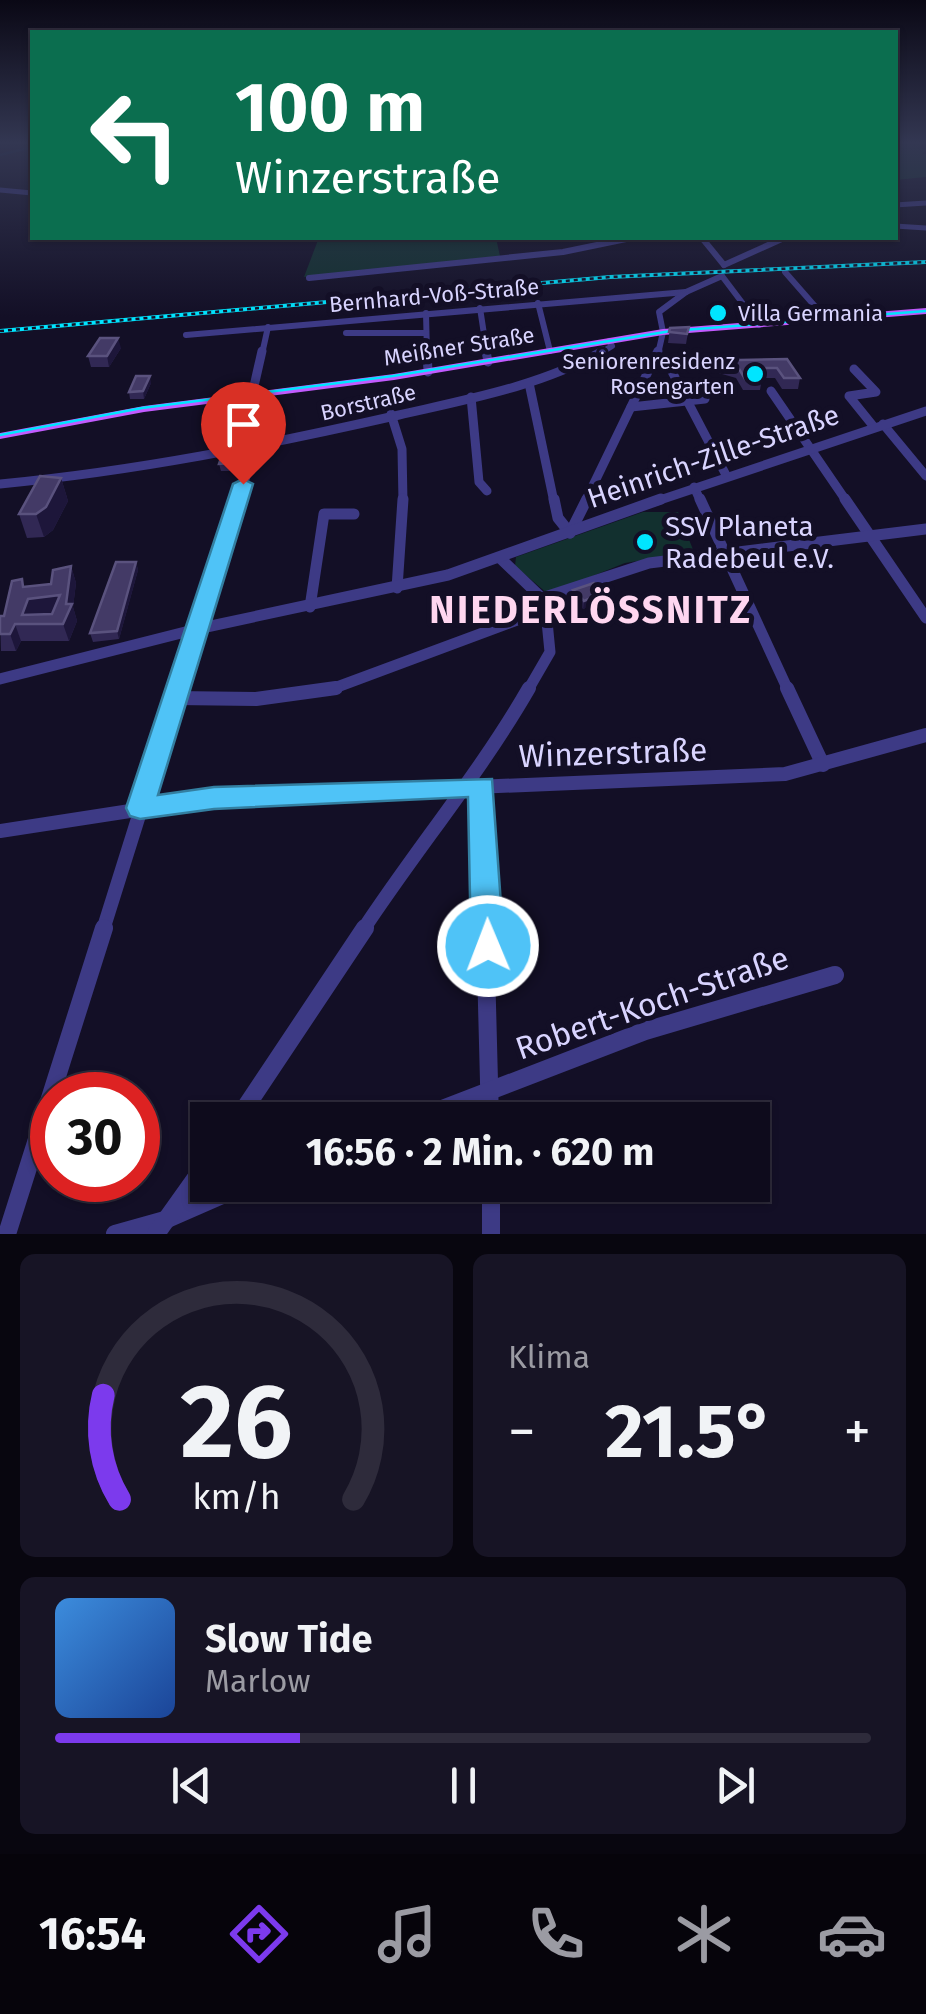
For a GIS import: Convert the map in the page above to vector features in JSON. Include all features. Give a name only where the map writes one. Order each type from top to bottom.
[{"type":"main road","name":"Meißner Straße","points":[[0,436],[144,408],[428,372],[662,332],[926,312]]},
{"type":"street","points":[[898,207],[926,203]]},
{"type":"street","points":[[898,211],[909,226]]},
{"type":"street","points":[[898,226],[923,230]]},
{"type":"street","points":[[309,278],[573,250],[621,240]]},
{"type":"street","points":[[704,240],[724,265],[722,276],[760,326]]},
{"type":"street","points":[[724,265],[781,240]]},
{"type":"street","points":[[785,272],[827,320]]},
{"type":"street","points":[[528,383],[558,518],[570,533],[657,356],[662,332],[659,312],[686,292],[722,276]]},
{"type":"street","name":"Bernhard-Voß-Straße","points":[[186,335],[686,292]]},
{"type":"street","points":[[538,303],[550,351]]},
{"type":"street","points":[[480,308],[488,362]]},
{"type":"street","points":[[426,313],[428,372]]},
{"type":"street","points":[[8,1234],[254,448],[257,394],[268,328]]},
{"type":"street","points":[[346,333],[426,334]]},
{"type":"street","name":"Borstraße","points":[[0,484],[111,474],[254,448],[528,383],[601,354],[612,346],[610,341]]},
{"type":"street","points":[[657,356],[668,364],[726,475]]},
{"type":"street","name":"Heinrich-Zille-Straße","points":[[854,370],[876,392],[849,396],[879,425]]},
{"type":"street","points":[[771,391],[926,618]]},
{"type":"street","points":[[471,397],[479,482],[487,491]]},
{"type":"street","points":[[631,407],[705,398]]},
{"type":"street","name":"Heinrich-Zille-Straße","points":[[500,558],[810,446],[926,411]]},
{"type":"street","points":[[391,414],[400,428],[402,452],[397,588]]},
{"type":"street","points":[[879,425],[926,476]]},
{"type":"street","points":[[694,487],[728,553],[823,766]]},
{"type":"street","points":[[310,607],[324,514],[354,514]]},
{"type":"street","points":[[175,698],[256,699],[330,690],[624,569],[926,529]]},
{"type":"street","points":[[0,679],[197,629],[397,588],[500,558],[544,603],[550,652],[474,786],[428,832],[249,1102]]},
{"type":"street","name":"Winzerstraße","points":[[0,831],[214,798],[785,774],[926,735]]},
{"type":"street","points":[[474,786],[490,1102]]},
{"type":"street","name":"Robert-Koch-Straße","points":[[461,1102],[645,1031],[835,974]]},
{"type":"street","points":[[160,1227],[190,1186]]},
{"type":"street","points":[[115,1234],[160,1227],[211,1202]]},
{"type":"street","points":[[491,1202],[491,1234]]},
{"type":"green space","points":[[318,240],[496,240],[500,256],[304,277]]},
{"type":"green space","points":[[643,512],[678,512],[694,552],[625,563],[548,594],[515,566],[516,557]]},
{"type":"building","points":[[689,327],[687,334],[669,332],[670,328]]},
{"type":"building","points":[[100,338],[118,338],[107,356],[88,356]]},
{"type":"building","points":[[718,354],[740,360],[787,359],[800,378],[784,378],[777,368],[755,368],[762,379],[745,379],[738,367],[710,360]]},
{"type":"building","points":[[136,376],[150,376],[143,391],[129,392]]},
{"type":"building","points":[[239,450],[235,463],[219,464],[223,452]]},
{"type":"building","points":[[40,476],[61,478],[46,507],[36,514],[19,514]]},
{"type":"building","points":[[116,562],[136,562],[117,631],[90,633]]},
{"type":"building","points":[[71,566],[66,604],[72,604],[63,624],[15,624],[10,634],[0,634],[0,616],[4,616],[12,581],[22,579],[23,587],[51,584],[53,570]],"holes":[[[60,595],[52,614],[22,615],[28,599]]]},
{"type":"building","points":[[594,583],[605,592],[584,601],[573,590]]},
{"type":"tram line","points":[[0,435],[142,408],[393,376],[671,331],[926,311]]},
{"type":"railway","points":[[0,331],[610,277],[926,262]]},
{"type":"place","name":"Villa Germania","points":[[718,313]]},
{"type":"place","name":"Seniorenresidenz Rosengarten","points":[[755,374]]},
{"type":"place","name":"SSV Planeta Radebeul e.V.","points":[[645,542]]},
{"type":"district","name":"NIEDERLÖSSNITZ","points":[[591,610]]},
{"type":"route","points":[[243,484],[140,808],[214,798],[482,786],[488,946]]}]
